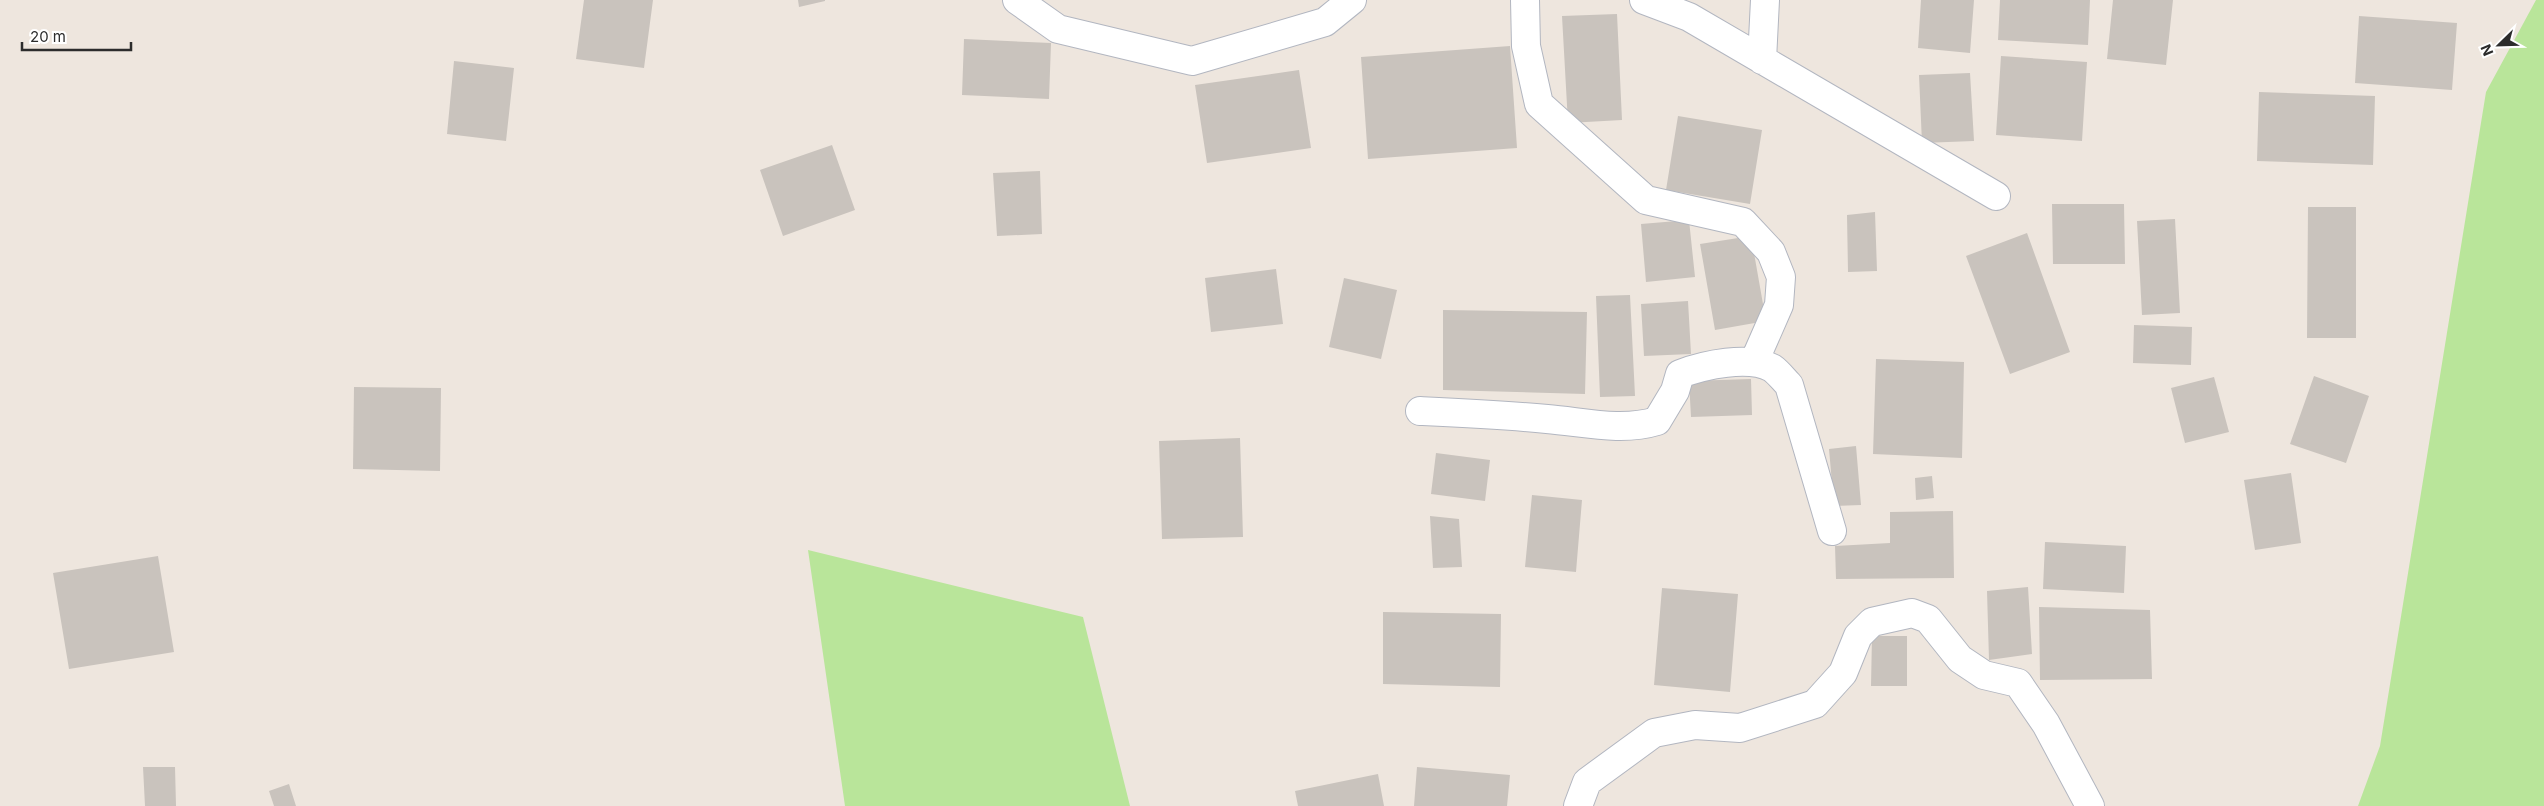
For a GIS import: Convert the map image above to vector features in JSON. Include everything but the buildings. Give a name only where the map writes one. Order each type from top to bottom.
[{"type":"street","points":[[1017,0],[1058,29],[1192,61],[1325,22],[1352,0]]},
{"type":"street","points":[[1525,0],[1526,46],[1539,104],[1646,200],[1743,222],[1771,252],[1781,277],[1779,306],[1754,362]]},
{"type":"street","points":[[1644,0],[1689,17],[1996,196]]},
{"type":"street","points":[[1762,60],[1765,0]]},
{"type":"street","points":[[1420,411],[1547,419],[1603,426],[1640,426],[1657,421],[1675,391],[1680,374],[1701,366],[1754,362],[1773,368],[1789,385],[1832,531]]},
{"type":"street","points":[[1578,806],[1587,782],[1654,733],[1695,725],[1740,728],[1815,704],[1843,673],[1858,636],[1872,622],[1912,613],[1928,619],[1960,658],[1984,676],[2018,683],[2046,724],[2090,806]]},
{"type":"green space","points":[[2536,0],[2544,0],[2544,806],[2358,806],[2380,746],[2486,92]]},
{"type":"green space","points":[[808,550],[1083,617],[1130,806],[845,806]]}]
